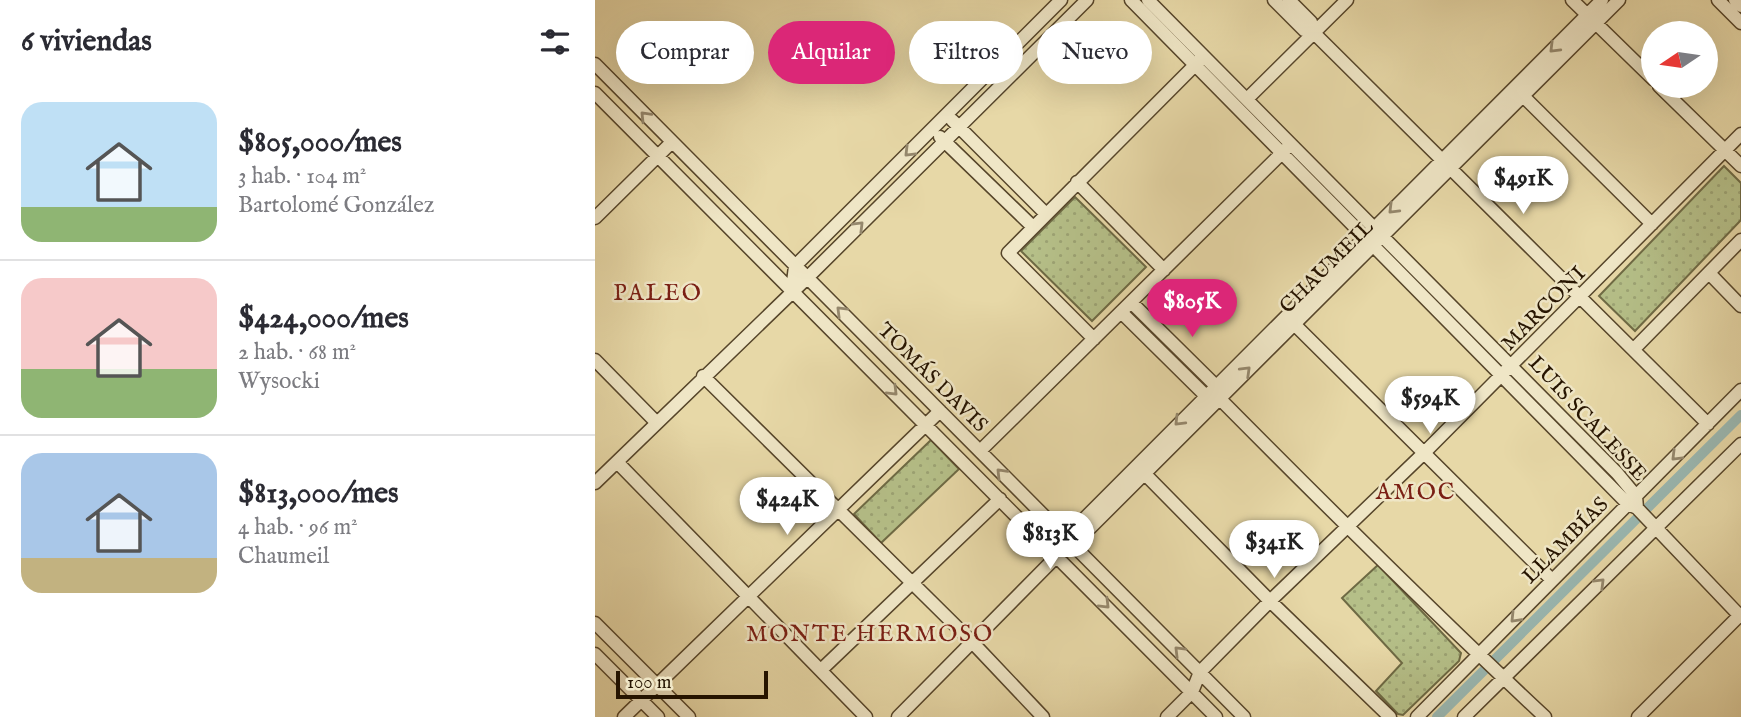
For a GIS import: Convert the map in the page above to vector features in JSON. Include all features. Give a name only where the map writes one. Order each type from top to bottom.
[{"type":"street","points":[[792,291],[795,266],[1061,0]]},
{"type":"street","points":[[595,483],[807,278],[1087,0]]},
{"type":"street","name":"LUIS SCALESSE","points":[[1131,0],[1247,99],[1287,148]]},
{"type":"street","name":"LUIS SCALESSE","points":[[1148,0],[1200,61],[1508,371],[1740,616]]},
{"type":"street","points":[[1274,0],[1304,30],[1314,33],[1708,424]]},
{"type":"street","points":[[1289,0],[1311,22],[1314,33]]},
{"type":"street","points":[[1247,99],[1347,0]]},
{"type":"street","points":[[1572,0],[1641,67]]},
{"type":"street","name":"CHAUMEIL","points":[[1592,19],[1602,0]]},
{"type":"street","name":"CHAUMEIL","points":[[898,717],[973,643],[1069,541],[1446,164],[1592,19],[1619,0]]},
{"type":"street","points":[[1718,0],[1741,23]]},
{"type":"street","points":[[1735,0],[1741,6]]},
{"type":"street","points":[[1094,339],[1008,253],[1200,61]]},
{"type":"street","name":"TOMÁS DAVIS","points":[[595,64],[1244,717]]},
{"type":"street","points":[[1519,92],[1652,224]]},
{"type":"street","name":"TOMÁS DAVIS","points":[[595,93],[1216,717]]},
{"type":"street","points":[[1671,98],[1741,166]]},
{"type":"street","points":[[947,114],[1046,214]]},
{"type":"street","points":[[932,129],[1033,227]]},
{"type":"street","name":"MARCONI","points":[[1167,717],[1192,692],[1200,672],[1508,371],[1741,134]]},
{"type":"street","points":[[595,218],[671,143]]},
{"type":"street","points":[[980,451],[1287,148]]},
{"type":"street","points":[[1077,182],[1164,270]]},
{"type":"street","points":[[1634,349],[1741,240]]},
{"type":"street","points":[[1709,273],[1741,306]]},
{"type":"street","points":[[1132,302],[1346,527],[1545,717]]},
{"type":"street","points":[[1121,312],[1205,396]]},
{"type":"street","points":[[1291,320],[1552,580]]},
{"type":"street","points":[[595,360],[656,422]]},
{"type":"street","points":[[703,376],[973,643],[1043,717]]},
{"type":"street","name":"LLAMBÍAS","points":[[1417,717],[1482,659],[1552,580],[1634,503],[1741,390]]},
{"type":"street","name":"CHAUMEIL","points":[[1141,469],[1205,396],[1217,392]]},
{"type":"street","points":[[624,717],[940,411]]},
{"type":"street","points":[[1464,717],[1500,675],[1651,524],[1741,444]]},
{"type":"street","points":[[617,461],[866,717]]},
{"type":"street","points":[[1141,469],[1270,601],[1390,717]]},
{"type":"street","points":[[821,670],[1000,499]]},
{"type":"street","points":[[1638,717],[1740,616]]},
{"type":"street","points":[[595,623],[689,717]]},
{"type":"street","points":[[595,654],[658,717]]},
{"type":"green space","points":[[1724,166],[1741,183],[1741,220],[1635,331],[1599,296]]},
{"type":"green space","points":[[1075,197],[1146,267],[1092,321],[1021,251]]},
{"type":"green space","points":[[931,440],[959,469],[881,543],[854,514]]},
{"type":"green space","points":[[1378,565],[1461,653],[1459,661],[1403,715],[1398,714],[1376,691],[1402,663],[1342,598]]},
{"type":"waterway","points":[[1437,717],[1741,415]]},
{"type":"district","name":"PALEO","points":[[658,292]]},
{"type":"district","name":"AMOC","points":[[1416,491]]},
{"type":"district","name":"MONTE HERMOSO","points":[[870,633]]}]
